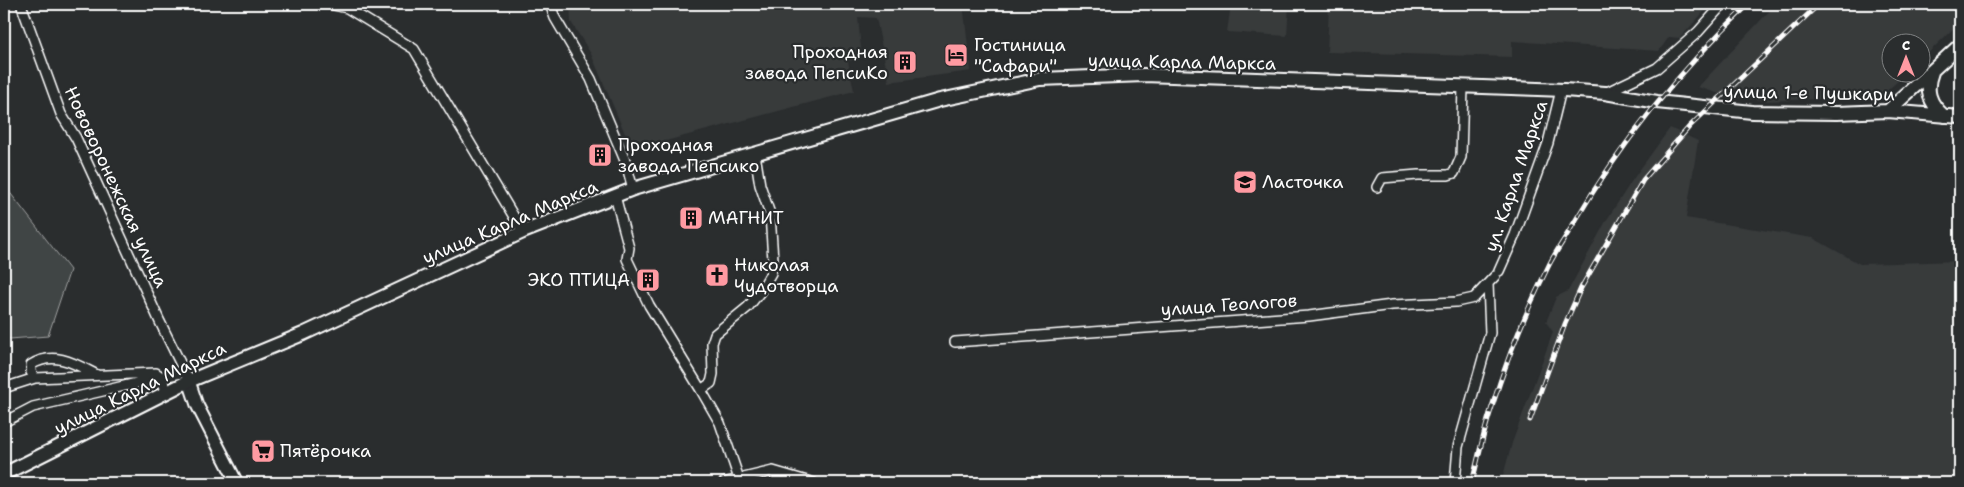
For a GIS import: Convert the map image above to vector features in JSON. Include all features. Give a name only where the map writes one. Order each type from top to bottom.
[{"type":"main road","points":[[1932,72],[1960,44]]},
{"type":"main road","name":"улица Карла Маркса","points":[[4,474],[166,392],[187,376],[303,334],[523,232],[634,190],[927,104],[1040,79],[1144,75],[1561,90],[1605,93],[1656,102]]},
{"type":"main road","points":[[1888,111],[1921,82]]},
{"type":"main road","points":[[1929,82],[1929,100],[1944,116]]},
{"type":"main road","name":"улица 1-е Пушкари","points":[[1656,102],[1752,112],[1837,113],[1888,111],[1960,117]]},
{"type":"street","name":"Нововоронежская улица","points":[[21,4],[61,114],[76,138],[160,322],[187,376]]},
{"type":"street","points":[[329,4],[347,8],[414,49],[523,232]]},
{"type":"street","points":[[347,8],[359,4]]},
{"type":"street","points":[[550,4],[555,18],[591,79],[626,163],[634,190]]},
{"type":"street","points":[[1605,93],[1657,68],[1698,32],[1723,4]]},
{"type":"street","points":[[1377,187],[1382,178],[1387,177],[1448,175],[1454,172],[1461,157],[1463,87]]},
{"type":"street","name":"ул. Карла Маркса","points":[[1497,274],[1515,235],[1548,142],[1561,90]]},
{"type":"street","points":[[701,390],[711,383],[713,374],[712,343],[715,334],[748,307],[760,292],[771,273],[773,260],[770,214],[760,185],[755,154]]},
{"type":"street","points":[[616,196],[629,248],[627,259],[649,305],[720,423],[739,479]]},
{"type":"street","name":"улица Геологов","points":[[955,342],[1309,316],[1392,305],[1456,302],[1474,298],[1497,274]]},
{"type":"street","points":[[1455,483],[1458,447],[1490,333],[1488,284]]},
{"type":"street","points":[[35,378],[31,372],[31,365],[41,359],[59,358],[97,375]]},
{"type":"street","points":[[4,388],[35,378],[156,372],[162,377],[166,392]]},
{"type":"street","name":"улица Карла Маркса","points":[[5,421],[34,407],[162,377],[187,376]]},
{"type":"street","points":[[187,376],[197,405],[237,483]]},
{"type":"street","points":[[773,471],[779,483]]},
{"type":"street","points":[[723,483],[773,471],[814,483]]},
{"type":"shaded area","points":[[570,4],[963,4],[971,71],[889,82],[876,18],[858,17],[862,59],[848,61],[854,91],[632,150],[591,54],[571,22]]},
{"type":"shaded area","points":[[1231,4],[1289,4],[1287,36],[1227,32]]},
{"type":"shaded area","points":[[1329,4],[1711,4],[1680,38],[1669,37],[1659,51],[1512,41],[1512,57],[1327,52]]},
{"type":"shaded area","points":[[1776,4],[1960,4],[1960,22],[1932,49],[1932,32],[1882,32],[1882,82],[1897,82],[1880,97],[1768,101],[1729,97],[1698,87]]},
{"type":"shaded area","points":[[1670,128],[1698,141],[1686,218],[1813,238],[1860,264],[1960,261],[1960,483],[1595,483],[1562,480],[1560,483],[1501,483],[1512,443],[1553,332],[1546,322],[1556,297],[1568,291],[1606,221],[1633,179]]},
{"type":"shaded area","points":[[4,185],[70,270],[48,336],[10,339],[4,336]]},
{"type":"railway","points":[[1472,483],[1503,373],[1524,318],[1555,254],[1612,163],[1654,107],[1676,80],[1749,4]]},
{"type":"railway","points":[[1530,420],[1565,324],[1581,288],[1643,180],[1690,126],[1819,4]]},
{"type":"place","name":"Гостиница \"Сафари\"","points":[[956,55]]},
{"type":"place","name":"Проходная завода ПепсиКо","points":[[905,62]]},
{"type":"place","name":"Проходная завода Пепсико","points":[[600,155]]},
{"type":"place","name":"Ласточка","points":[[1245,182]]},
{"type":"place","name":"МАГНИТ","points":[[691,218]]},
{"type":"place","name":"Николая Чудотворца","points":[[717,275]]},
{"type":"place","name":"ЭКО ПТИЦА","points":[[648,280]]},
{"type":"place","name":"Пятёрочка","points":[[263,451]]}]
